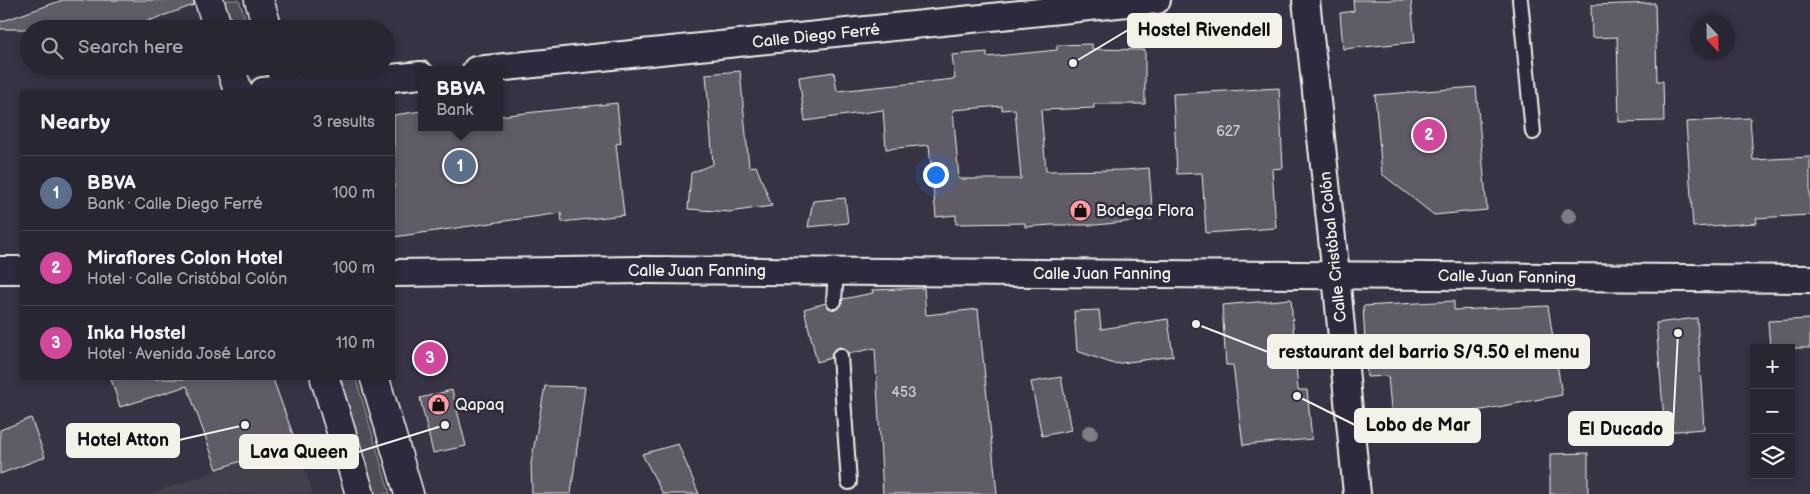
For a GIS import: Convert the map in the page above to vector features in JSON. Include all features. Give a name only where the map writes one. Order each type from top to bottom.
[{"type":"main road","points":[[209,0],[215,20]]},
{"type":"main road","points":[[259,0],[265,20]]},
{"type":"main road","points":[[233,75],[238,90]]},
{"type":"main road","points":[[325,380],[360,494]]},
{"type":"main road","points":[[375,380],[409,494]]},
{"type":"street","name":"Calle Diego Ferré","points":[[503,67],[1157,0]]},
{"type":"street","name":"Calle Cristóbal Colón","points":[[1306,0],[1336,275],[1357,494]]},
{"type":"street","points":[[279,84],[418,75]]},
{"type":"street","points":[[0,270],[20,270]]},
{"type":"street","name":"Calle Juan Fanning","points":[[395,273],[642,270],[1810,279]]},
{"type":"lane","points":[[1520,0],[1533,132]]},
{"type":"lane","points":[[834,301],[836,271]]},
{"type":"lane","points":[[840,356],[849,482]]},
{"type":"shaded area","points":[[224,0],[239,0],[246,20],[230,20]]},
{"type":"shaded area","points":[[341,380],[356,380],[390,494],[375,494]]},
{"type":"shaded area","points":[[296,443],[313,494],[149,494]]},
{"type":"building","points":[[63,0],[194,0],[194,5],[151,20],[20,20],[20,29],[0,29],[0,22]]},
{"type":"building","points":[[1353,0],[1411,0],[1415,42],[1343,49],[1340,13],[1354,11]]},
{"type":"building","points":[[1655,3],[1657,81],[1663,81],[1664,121],[1619,122],[1617,37],[1592,38],[1591,5]]},
{"type":"building","points":[[1092,44],[1092,49],[1145,50],[1145,104],[1094,104],[1094,108],[1041,110],[1046,171],[1149,168],[1153,219],[1096,225],[1025,227],[1025,223],[956,224],[956,215],[936,217],[929,145],[886,149],[883,110],[805,121],[799,77],[834,72],[837,91],[955,79],[952,55],[987,52],[987,57],[1057,50],[1057,45]],"holes":[[[1002,106],[1002,110],[1015,109],[1021,179],[959,179],[953,110]]]},
{"type":"building","points":[[740,71],[749,167],[756,166],[772,206],[729,212],[688,209],[691,173],[713,164],[706,74]]},
{"type":"building","points":[[1476,87],[1487,210],[1434,215],[1382,174],[1375,95]]},
{"type":"building","points":[[1279,88],[1283,168],[1272,169],[1276,228],[1206,233],[1202,173],[1177,174],[1173,94]]},
{"type":"building","points":[[617,103],[621,143],[616,144],[624,215],[562,222],[561,213],[395,237],[395,115],[418,111],[418,131],[503,131],[503,116]]},
{"type":"building","points":[[1750,118],[1753,160],[1810,157],[1810,215],[1756,218],[1757,223],[1693,227],[1686,122]]},
{"type":"building","points":[[845,198],[848,223],[808,227],[813,201]]},
{"type":"building","points":[[924,288],[926,315],[978,309],[997,494],[883,494],[875,348],[848,354],[844,348],[839,347],[832,352],[831,358],[817,362],[804,309],[826,303],[830,308],[837,309],[843,299],[873,293],[872,290]]},
{"type":"building","points":[[1291,299],[1298,390],[1307,390],[1312,439],[1243,445],[1233,365],[1226,365],[1222,305]]},
{"type":"building","points":[[1454,301],[1454,310],[1548,306],[1562,395],[1471,412],[1472,423],[1393,431],[1388,376],[1367,377],[1363,306]]},
{"type":"building","points":[[1099,310],[1101,329],[1168,319],[1173,356],[1114,364],[1077,351],[1074,311]]},
{"type":"building","points":[[1697,318],[1704,429],[1665,432],[1656,323]]},
{"type":"building","points":[[1810,319],[1810,348],[1795,348],[1795,344],[1770,344],[1768,321]]},
{"type":"building","points":[[1061,377],[1071,430],[1042,436],[1031,382]]},
{"type":"building","points":[[111,380],[273,380],[296,443],[217,469],[187,386],[120,407]]},
{"type":"building","points":[[545,386],[585,387],[571,494],[532,494],[531,463]]},
{"type":"building","points":[[452,390],[466,446],[433,453],[420,398]]},
{"type":"building","points":[[31,418],[45,457],[0,474],[0,430]]},
{"type":"building","points":[[678,444],[699,494],[663,494],[642,454]]},
{"type":"building","points":[[1588,453],[1588,494],[1550,494],[1550,454]]},
{"type":"place","name":"Hostel Rivendell","points":[[1073,63]]},
{"type":"place","name":"Miraflores Colon Hotel","points":[[1429,135]]},
{"type":"place","name":"BBVA","points":[[460,166]]},
{"type":"place","name":"Bodega Flora","points":[[1080,210]]},
{"type":"place","name":"restaurant del barrio S/9.50 el menu","points":[[1196,324]]},
{"type":"place","name":"El Ducado","points":[[1678,333]]},
{"type":"place","name":"Inka Hostel","points":[[430,358]]},
{"type":"place","name":"Lobo de Mar","points":[[1297,396]]},
{"type":"place","name":"Qapaq","points":[[439,404]]},
{"type":"place","name":"Hotel Atton","points":[[245,425]]},
{"type":"place","name":"Lava Queen","points":[[445,425]]}]
